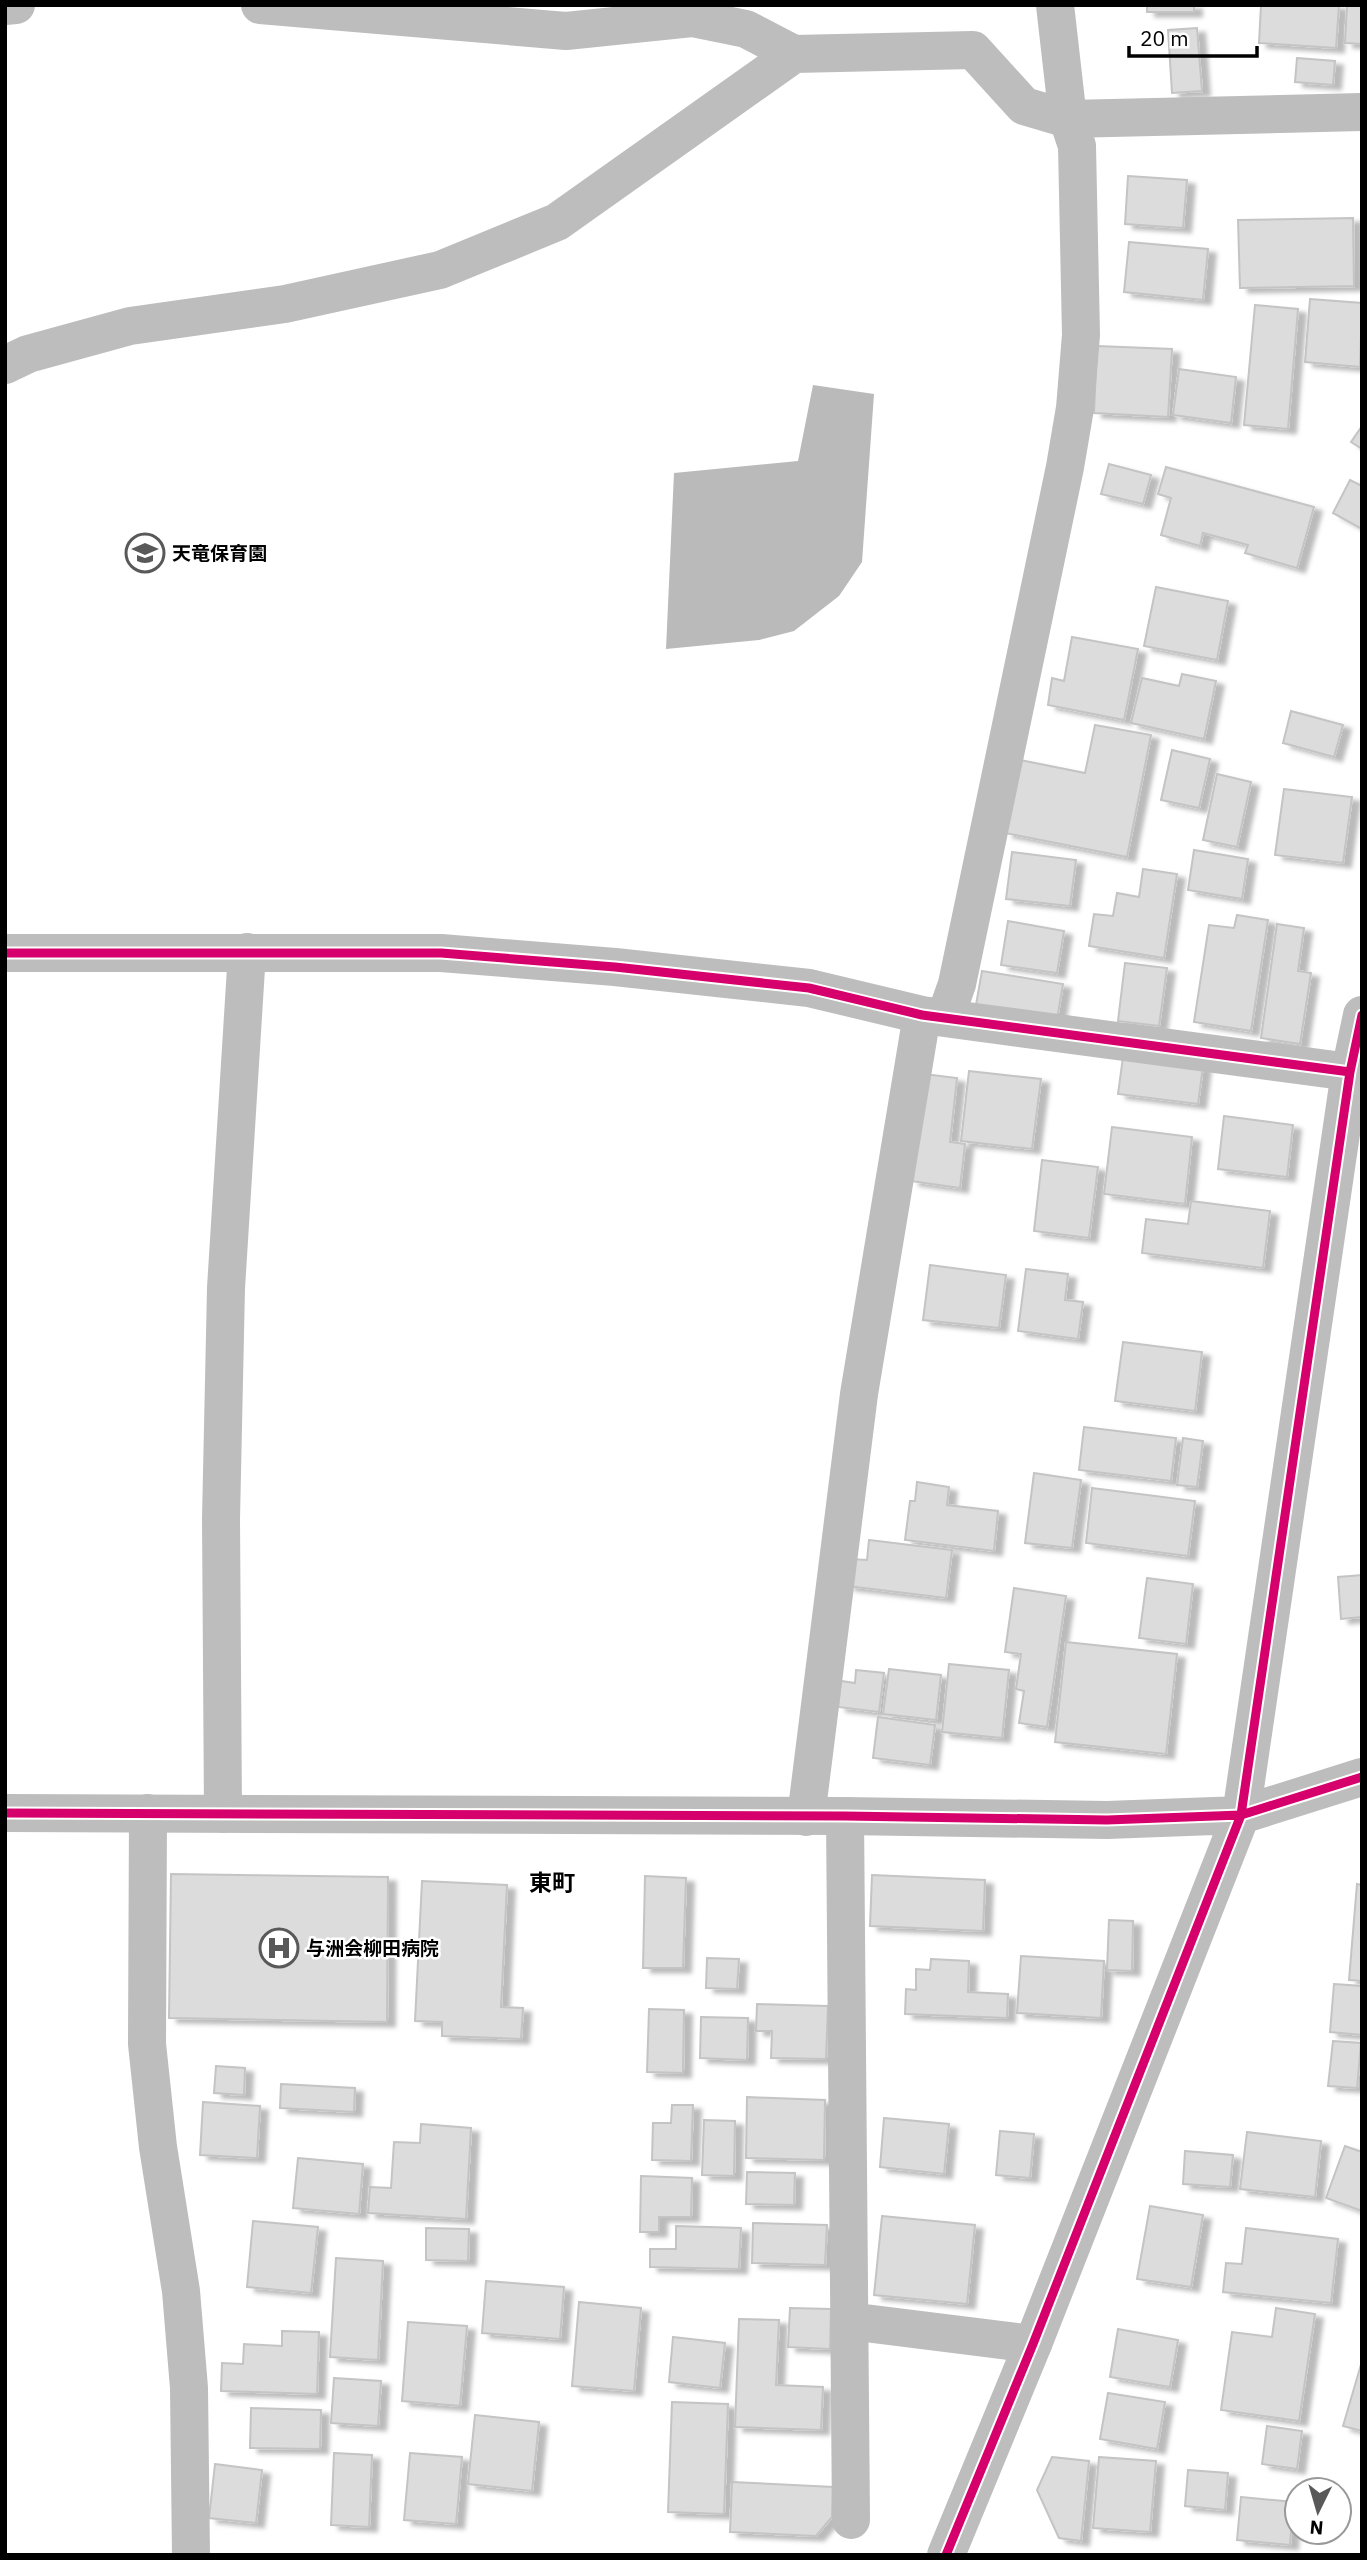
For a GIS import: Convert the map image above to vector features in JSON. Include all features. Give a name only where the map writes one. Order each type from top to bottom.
[{"type":"street","points":[[5,6],[16,5]]},
{"type":"street","points":[[260,5],[566,31],[692,18],[746,29],[794,54],[973,50],[1024,106],[1068,119],[1362,112]]},
{"type":"street","points":[[806,1817],[859,1394],[933,1017],[957,984],[1075,408],[1081,335],[1077,146],[1068,119],[1055,5]]},
{"type":"street","points":[[5,365],[28,354],[130,326],[285,304],[440,270],[557,222],[794,54]]},
{"type":"street","points":[[223,1814],[221,1519],[226,1288],[247,952]]},
{"type":"street","points":[[5,953],[441,953],[615,967],[809,988],[933,1017],[1350,1072]]},
{"type":"street","points":[[946,2555],[1033,2344],[1241,1815],[1350,1072],[1362,1015]]},
{"type":"street","points":[[5,1813],[845,1816],[1107,1820],[1241,1815],[1362,1777]]},
{"type":"street","points":[[148,1813],[147,2044],[158,2147],[181,2291],[190,2388],[191,2555]]},
{"type":"street","points":[[845,1816],[851,2520]]},
{"type":"street","points":[[849,2322],[1033,2344]]},
{"type":"shaded area","points":[[813,385],[874,394],[862,562],[839,596],[794,631],[759,640],[666,649],[674,473],[798,461]]},
{"type":"building","points":[[1147,5],[1194,5],[1194,12],[1147,12]]},
{"type":"building","points":[[1261,5],[1339,5],[1336,48],[1259,43]]},
{"type":"building","points":[[1347,5],[1362,5],[1362,44],[1345,43]]},
{"type":"building","points":[[1197,28],[1202,91],[1172,93],[1168,30]]},
{"type":"building","points":[[1297,58],[1335,61],[1333,85],[1295,82]]},
{"type":"building","points":[[1128,176],[1187,180],[1183,228],[1125,224]]},
{"type":"building","points":[[1353,218],[1354,286],[1240,288],[1238,220]]},
{"type":"building","points":[[1129,242],[1208,249],[1203,300],[1124,292]]},
{"type":"building","points":[[1310,299],[1362,303],[1360,367],[1305,362]]},
{"type":"building","points":[[1255,305],[1298,309],[1288,429],[1244,425]]},
{"type":"building","points":[[1097,346],[1172,349],[1168,417],[1094,413]]},
{"type":"building","points":[[1179,369],[1236,377],[1231,423],[1173,415]]},
{"type":"building","points":[[1362,426],[1362,449],[1351,442]]},
{"type":"building","points":[[1109,464],[1151,475],[1143,504],[1101,494]]},
{"type":"building","points":[[1166,467],[1314,507],[1297,568],[1245,553],[1248,545],[1203,533],[1200,546],[1161,535],[1171,498],[1158,494]]},
{"type":"building","points":[[1350,480],[1362,486],[1362,529],[1333,513]]},
{"type":"building","points":[[1156,587],[1228,601],[1217,660],[1144,646]]},
{"type":"building","points":[[1072,637],[1138,649],[1124,720],[1048,705],[1052,678],[1064,681]]},
{"type":"building","points":[[1182,674],[1216,681],[1204,739],[1131,723],[1142,678],[1179,686]]},
{"type":"building","points":[[1291,711],[1343,725],[1334,757],[1283,743]]},
{"type":"building","points":[[1095,725],[1151,735],[1127,857],[1005,833],[1020,760],[1085,773]]},
{"type":"building","points":[[1172,750],[1210,759],[1199,808],[1161,800]]},
{"type":"building","points":[[1217,774],[1251,782],[1237,847],[1203,840]]},
{"type":"building","points":[[1284,789],[1352,797],[1343,863],[1275,855]]},
{"type":"building","points":[[1194,850],[1248,859],[1242,899],[1188,890]]},
{"type":"building","points":[[1012,852],[1076,860],[1070,906],[1006,899]]},
{"type":"building","points":[[1143,869],[1177,874],[1164,958],[1089,946],[1094,914],[1113,916],[1117,893],[1139,897]]},
{"type":"building","points":[[1237,915],[1268,920],[1251,1031],[1194,1022],[1209,925],[1234,928]]},
{"type":"building","points":[[1008,921],[1064,931],[1057,973],[1001,965]]},
{"type":"building","points":[[1277,924],[1304,928],[1298,971],[1311,973],[1300,1044],[1261,1038]]},
{"type":"building","points":[[1125,963],[1167,968],[1159,1026],[1118,1021]]},
{"type":"building","points":[[982,971],[1063,984],[1057,1019],[976,1005]]},
{"type":"building","points":[[1123,1057],[1203,1066],[1198,1104],[1118,1094]]},
{"type":"building","points":[[969,1071],[1041,1079],[1032,1149],[961,1141]]},
{"type":"building","points":[[924,1074],[957,1078],[950,1142],[965,1144],[960,1188],[911,1181]]},
{"type":"building","points":[[1224,1116],[1293,1125],[1287,1177],[1218,1169]]},
{"type":"building","points":[[1112,1127],[1192,1137],[1185,1204],[1104,1194]]},
{"type":"building","points":[[1042,1160],[1098,1167],[1089,1238],[1034,1231]]},
{"type":"building","points":[[1191,1201],[1270,1211],[1263,1268],[1142,1253],[1146,1219],[1188,1224]]},
{"type":"building","points":[[930,1265],[1006,1275],[999,1328],[923,1320]]},
{"type":"building","points":[[1026,1269],[1068,1274],[1065,1300],[1083,1302],[1078,1339],[1018,1331]]},
{"type":"building","points":[[1123,1342],[1202,1352],[1195,1411],[1115,1401]]},
{"type":"building","points":[[1084,1427],[1176,1438],[1171,1481],[1079,1470]]},
{"type":"building","points":[[1183,1438],[1203,1441],[1197,1487],[1177,1485]]},
{"type":"building","points":[[1034,1473],[1081,1480],[1072,1548],[1025,1543]]},
{"type":"building","points":[[917,1482],[949,1487],[947,1505],[998,1511],[994,1551],[905,1540],[910,1501],[915,1501]]},
{"type":"building","points":[[1092,1488],[1195,1501],[1188,1556],[1086,1543]]},
{"type":"building","points":[[869,1540],[952,1550],[946,1598],[847,1586],[850,1559],[867,1560]]},
{"type":"building","points":[[1362,1575],[1362,1617],[1341,1619],[1338,1577]]},
{"type":"building","points":[[1147,1578],[1193,1584],[1186,1644],[1139,1638]]},
{"type":"building","points":[[1014,1588],[1066,1596],[1047,1727],[1019,1723],[1024,1691],[1016,1689],[1021,1654],[1005,1652]]},
{"type":"building","points":[[1066,1642],[1177,1654],[1166,1754],[1055,1742]]},
{"type":"building","points":[[949,1664],[1009,1670],[1002,1738],[942,1732]]},
{"type":"building","points":[[889,1669],[941,1675],[936,1720],[883,1714]]},
{"type":"building","points":[[856,1670],[884,1673],[879,1712],[838,1707],[841,1681],[855,1683]]},
{"type":"building","points":[[878,1717],[935,1725],[930,1765],[873,1758]]},
{"type":"building","name":"与洲会柳田病院","points":[[171,1874],[388,1877],[387,2022],[169,2018]]},
{"type":"building","points":[[872,1875],[985,1880],[983,1931],[870,1926]]},
{"type":"building","points":[[645,1876],[686,1878],[683,1968],[643,1968]]},
{"type":"building","points":[[422,1881],[507,1885],[501,2007],[523,2008],[521,2039],[442,2036],[442,2022],[415,2021]]},
{"type":"building","points":[[1357,1884],[1362,1885],[1362,1981],[1349,1980]]},
{"type":"building","points":[[1109,1920],[1133,1921],[1132,1971],[1107,1970]]},
{"type":"building","points":[[1021,1956],[1104,1961],[1101,2018],[1017,2013]]},
{"type":"building","points":[[707,1958],[739,1959],[737,1989],[706,1988]]},
{"type":"building","points":[[931,1959],[969,1961],[968,1992],[1008,1994],[1007,2018],[905,2014],[906,1989],[916,1990],[916,1969],[930,1970]]},
{"type":"building","points":[[1334,1984],[1362,1986],[1362,2035],[1330,2032]]},
{"type":"building","points":[[757,2004],[828,2006],[826,2059],[771,2058],[772,2031],[756,2031]]},
{"type":"building","points":[[649,2009],[684,2010],[683,2073],[647,2072]]},
{"type":"building","points":[[701,2017],[748,2018],[747,2060],[700,2058]]},
{"type":"building","points":[[1333,2041],[1361,2043],[1357,2088],[1328,2086]]},
{"type":"building","points":[[216,2066],[245,2068],[244,2095],[214,2093]]},
{"type":"building","points":[[281,2084],[355,2088],[354,2112],[280,2108]]},
{"type":"building","points":[[747,2097],[825,2100],[824,2160],[746,2158]]},
{"type":"building","points":[[203,2102],[260,2106],[257,2158],[200,2155]]},
{"type":"building","points":[[672,2105],[693,2105],[691,2161],[652,2160],[653,2123],[671,2123]]},
{"type":"building","points":[[884,2118],[949,2124],[944,2174],[880,2167]]},
{"type":"building","points":[[704,2120],[735,2121],[734,2176],[702,2175]]},
{"type":"building","points":[[421,2124],[471,2128],[466,2219],[368,2213],[370,2187],[391,2188],[394,2142],[420,2143]]},
{"type":"building","points":[[1000,2131],[1034,2134],[1030,2178],[996,2175]]},
{"type":"building","points":[[1247,2132],[1321,2141],[1315,2197],[1240,2189]]},
{"type":"building","points":[[1345,2146],[1362,2152],[1362,2211],[1326,2198]]},
{"type":"building","points":[[1185,2151],[1233,2155],[1230,2187],[1183,2184]]},
{"type":"building","points":[[298,2158],[363,2164],[359,2214],[293,2208]]},
{"type":"building","points":[[747,2172],[795,2173],[794,2205],[746,2204]]},
{"type":"building","points":[[641,2176],[692,2178],[691,2217],[659,2217],[659,2232],[640,2232]]},
{"type":"building","points":[[1150,2206],[1203,2215],[1191,2287],[1137,2279]]},
{"type":"building","points":[[882,2216],[975,2225],[967,2304],[874,2295]]},
{"type":"building","points":[[253,2221],[318,2227],[311,2293],[247,2287]]},
{"type":"building","points":[[753,2223],[827,2225],[825,2265],[752,2263]]},
{"type":"building","points":[[676,2226],[741,2228],[739,2269],[650,2267],[650,2249],[676,2249]]},
{"type":"building","points":[[426,2228],[469,2229],[468,2261],[426,2260]]},
{"type":"building","points":[[1246,2228],[1338,2239],[1331,2303],[1223,2292],[1226,2263],[1242,2264]]},
{"type":"building","points":[[336,2258],[383,2261],[378,2360],[330,2357]]},
{"type":"building","points":[[486,2281],[564,2287],[560,2339],[482,2333]]},
{"type":"building","points":[[579,2302],[641,2308],[634,2391],[572,2386]]},
{"type":"building","points":[[790,2308],[831,2309],[830,2349],[788,2347]]},
{"type":"building","points":[[1276,2308],[1315,2314],[1299,2421],[1221,2410],[1232,2332],[1272,2337]]},
{"type":"building","points":[[739,2319],[779,2320],[776,2385],[823,2387],[821,2430],[735,2427]]},
{"type":"building","points":[[408,2322],[467,2326],[460,2406],[402,2401]]},
{"type":"building","points":[[1118,2329],[1178,2340],[1170,2387],[1110,2377]]},
{"type":"building","points":[[282,2331],[319,2332],[317,2394],[221,2391],[222,2363],[243,2364],[244,2344],[282,2346]]},
{"type":"building","points":[[673,2337],[725,2343],[720,2388],[669,2382]]},
{"type":"building","points":[[1362,2361],[1362,2431],[1343,2426]]},
{"type":"building","points":[[334,2378],[381,2381],[378,2426],[331,2423]]},
{"type":"building","points":[[1108,2393],[1165,2402],[1157,2449],[1100,2439]]},
{"type":"building","points":[[672,2402],[728,2404],[724,2514],[668,2512]]},
{"type":"building","points":[[251,2408],[321,2410],[320,2449],[250,2448]]},
{"type":"building","points":[[475,2415],[539,2422],[532,2491],[468,2484]]},
{"type":"building","points":[[1267,2426],[1302,2431],[1297,2469],[1262,2464]]},
{"type":"building","points":[[334,2453],[372,2455],[369,2527],[331,2525]]},
{"type":"building","points":[[410,2453],[462,2457],[456,2524],[404,2520]]},
{"type":"building","points":[[1052,2457],[1089,2461],[1081,2541],[1059,2538],[1037,2490]]},
{"type":"building","points":[[1099,2457],[1156,2461],[1150,2532],[1093,2528]]},
{"type":"building","points":[[215,2464],[262,2470],[256,2523],[209,2518]]},
{"type":"building","points":[[1188,2470],[1228,2473],[1225,2510],[1185,2506]]},
{"type":"building","points":[[732,2482],[833,2487],[832,2517],[816,2536],[730,2532]]},
{"type":"building","points":[[1241,2497],[1283,2501],[1283,2544],[1237,2540]]},
{"type":"cycle path","points":[[5,953],[441,953],[615,967],[809,988],[922,1015],[1350,1072]]},
{"type":"cycle path","points":[[946,2555],[1033,2344],[1241,1815],[1350,1072],[1362,1015]]},
{"type":"cycle path","points":[[5,1813],[845,1816],[1107,1820],[1241,1815],[1362,1777]]},
{"type":"place","name":"天竜保育園","points":[[145,553]]},
{"type":"place","name":"与洲会柳田病院","points":[[279,1948]]},
{"type":"district","name":"東町","points":[[552,1883]]}]
